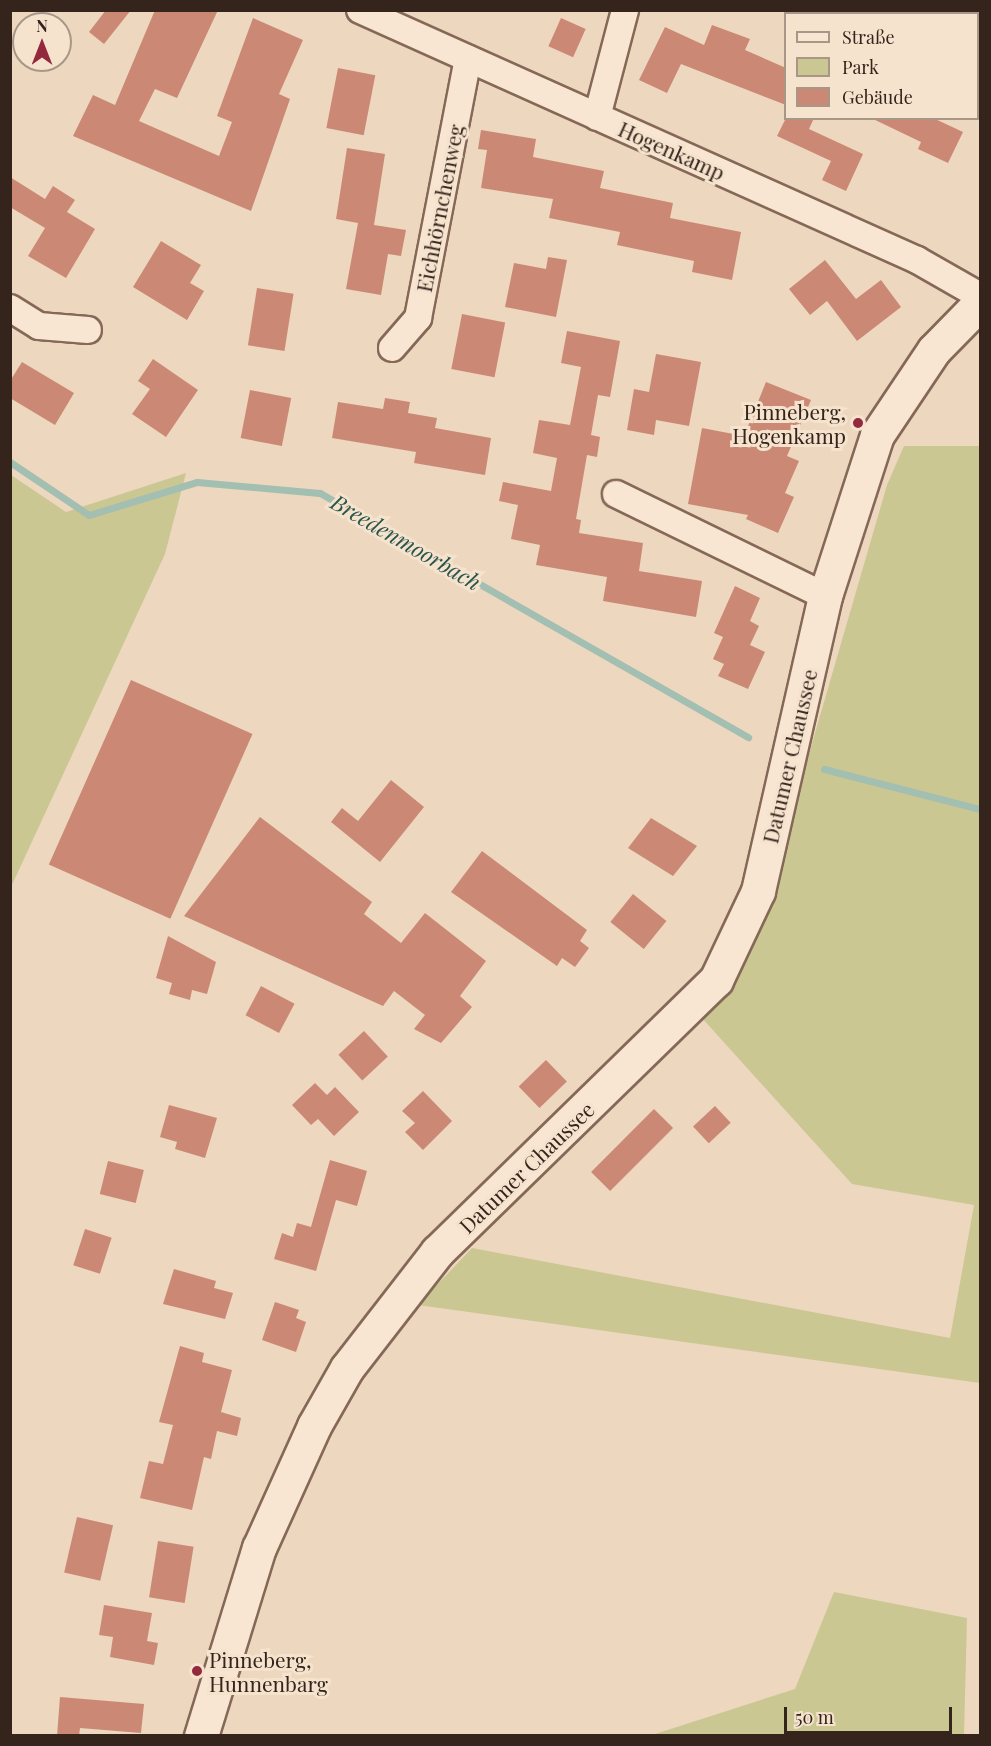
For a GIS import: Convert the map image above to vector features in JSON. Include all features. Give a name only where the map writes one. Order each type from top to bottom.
[{"type":"street","name":"Hogenkamp","points":[[360,10],[917,260],[981,296]]},
{"type":"street","points":[[597,117],[625,10]]},
{"type":"street","name":"Eichhörnchenweg","points":[[392,348],[418,318],[468,59]]},
{"type":"street","name":"Datumer Chaussee","points":[[201,1736],[259,1548],[314,1426],[347,1368],[437,1252],[716,980],[758,891],[825,596],[878,435],[934,350],[981,303]]},
{"type":"street","points":[[10,308],[39,326],[88,330]]},
{"type":"street","points":[[616,494],[825,596]]},
{"type":"green space","points":[[904,446],[980,446],[980,1383],[418,1305],[472,1248],[950,1338],[974,1205],[852,1184],[701,1017],[734,985],[776,897],[804,771],[887,485]]},
{"type":"green space","points":[[186,473],[165,554],[11,887],[11,475],[66,512]]},
{"type":"green space","points":[[834,1592],[967,1618],[964,1735],[652,1735],[795,1689]]},
{"type":"building","points":[[106,10],[131,10],[104,44],[89,32]]},
{"type":"building","points":[[155,10],[218,10],[177,98],[155,89],[139,121],[219,156],[232,122],[217,116],[253,18],[303,40],[279,94],[290,99],[251,211],[73,136],[93,95],[115,105]]},
{"type":"building","points":[[561,18],[586,29],[573,57],[548,46]]},
{"type":"building","points":[[712,25],[750,39],[745,50],[784,67],[784,104],[681,64],[667,93],[639,80],[665,27],[704,45]]},
{"type":"building","points":[[338,68],[375,75],[364,135],[326,128]]},
{"type":"building","points":[[785,120],[813,120],[809,129],[863,154],[846,191],[822,180],[831,161],[777,136]]},
{"type":"building","points":[[875,120],[937,120],[963,132],[948,163],[918,149],[921,142]]},
{"type":"building","points":[[481,130],[536,139],[533,157],[604,171],[600,188],[673,203],[670,218],[741,232],[732,280],[692,272],[694,261],[617,245],[620,232],[549,218],[553,199],[481,188],[487,150],[478,149]]},
{"type":"building","points":[[347,148],[385,154],[374,225],[406,230],[401,256],[388,254],[381,295],[346,289],[358,223],[336,219]]},
{"type":"building","points":[[10,177],[45,199],[53,186],[75,200],[67,212],[95,229],[66,278],[28,256],[45,228],[10,207]]},
{"type":"building","points":[[161,241],[201,265],[190,283],[204,291],[187,320],[133,287]]},
{"type":"building","points":[[548,257],[567,260],[556,317],[505,307],[514,263],[546,269]]},
{"type":"building","points":[[825,260],[856,299],[881,280],[901,307],[857,341],[827,301],[810,315],[789,289]]},
{"type":"building","points":[[257,288],[294,294],[284,351],[248,345]]},
{"type":"building","points":[[462,314],[505,322],[495,377],[451,369]]},
{"type":"building","points":[[567,331],[620,341],[610,397],[598,395],[591,435],[600,437],[597,457],[587,455],[576,519],[581,520],[579,533],[643,543],[639,571],[702,581],[696,617],[603,601],[607,577],[536,565],[540,545],[511,539],[518,505],[499,501],[503,482],[551,491],[557,458],[533,453],[539,420],[570,425],[581,367],[561,363]]},
{"type":"building","points":[[656,354],[701,362],[689,426],[656,420],[654,435],[627,430],[634,389],[649,392]]},
{"type":"building","points":[[153,359],[198,390],[166,437],[132,414],[150,389],[138,381]]},
{"type":"building","points":[[22,362],[74,393],[55,425],[10,398],[10,381]]},
{"type":"building","points":[[766,382],[811,400],[787,456],[799,461],[785,493],[794,497],[778,533],[746,519],[748,515],[688,504],[702,428],[744,436]]},
{"type":"building","points":[[250,390],[291,398],[282,446],[241,438]]},
{"type":"building","points":[[385,398],[410,402],[408,413],[437,418],[435,428],[491,438],[485,475],[414,463],[416,452],[332,438],[338,402],[383,409]]},
{"type":"building","points":[[735,586],[760,598],[750,621],[759,626],[750,645],[765,652],[748,689],[718,676],[724,664],[713,659],[723,637],[714,633]]},
{"type":"building","points":[[131,680],[253,734],[170,919],[49,865]]},
{"type":"building","points":[[391,780],[424,807],[380,862],[331,822],[342,808],[358,821]]},
{"type":"building","points":[[260,817],[372,902],[364,914],[401,943],[425,913],[486,961],[460,996],[472,1007],[441,1043],[414,1029],[425,1015],[394,991],[383,1006],[184,916]]},
{"type":"building","points":[[651,818],[697,846],[673,876],[628,848]]},
{"type":"building","points":[[482,851],[587,930],[580,941],[589,948],[575,967],[562,958],[557,966],[451,892]]},
{"type":"building","points":[[633,894],[666,921],[644,949],[610,922]]},
{"type":"building","points":[[168,936],[216,962],[207,994],[192,990],[190,1000],[169,994],[172,983],[156,978]]},
{"type":"building","points":[[261,986],[295,1004],[279,1033],[246,1015]]},
{"type":"building","points":[[364,1031],[388,1057],[362,1080],[338,1055]]},
{"type":"building","points":[[546,1060],[567,1082],[540,1108],[519,1086]]},
{"type":"building","points":[[315,1083],[327,1095],[335,1087],[359,1112],[334,1136],[318,1119],[311,1125],[292,1105]]},
{"type":"building","points":[[423,1091],[452,1121],[423,1150],[405,1132],[415,1123],[402,1111]]},
{"type":"building","points":[[169,1105],[217,1118],[205,1158],[175,1149],[177,1142],[160,1137]]},
{"type":"building","points":[[715,1106],[731,1123],[709,1143],[693,1126]]},
{"type":"building","points":[[654,1109],[673,1128],[610,1191],[591,1172]]},
{"type":"building","points":[[330,1160],[367,1171],[357,1206],[336,1200],[316,1271],[274,1259],[282,1233],[293,1237],[297,1223],[311,1227]]},
{"type":"building","points":[[108,1161],[144,1170],[136,1203],[100,1194]]},
{"type":"building","points":[[85,1229],[112,1238],[100,1274],[73,1265]]},
{"type":"building","points":[[174,1269],[216,1281],[214,1288],[233,1293],[225,1319],[163,1304]]},
{"type":"building","points":[[275,1302],[299,1310],[296,1318],[306,1322],[296,1352],[262,1340]]},
{"type":"building","points":[[180,1346],[204,1353],[202,1362],[232,1370],[221,1412],[241,1418],[237,1436],[217,1431],[211,1459],[204,1457],[192,1510],[140,1498],[149,1461],[163,1464],[173,1425],[159,1422]]},
{"type":"building","points":[[77,1517],[113,1525],[100,1581],[64,1573]]},
{"type":"building","points":[[158,1541],[194,1547],[185,1603],[149,1597]]},
{"type":"building","points":[[104,1605],[152,1613],[147,1641],[158,1643],[154,1665],[110,1657],[113,1637],[99,1635]]},
{"type":"building","points":[[60,1697],[144,1704],[141,1733],[80,1728],[79,1736],[57,1736]]},
{"type":"waterway","name":"Breedenmoorbach","points":[[10,462],[89,515],[197,482],[320,493],[748,737]]},
{"type":"waterway","name":"Breedenmoorbach","points":[[824,769],[980,809]]},
{"type":"place","name":"Pinneberg, Hogenkamp","points":[[858,423]]},
{"type":"place","name":"Pinneberg, Hunnenbarg","points":[[197,1671]]}]
